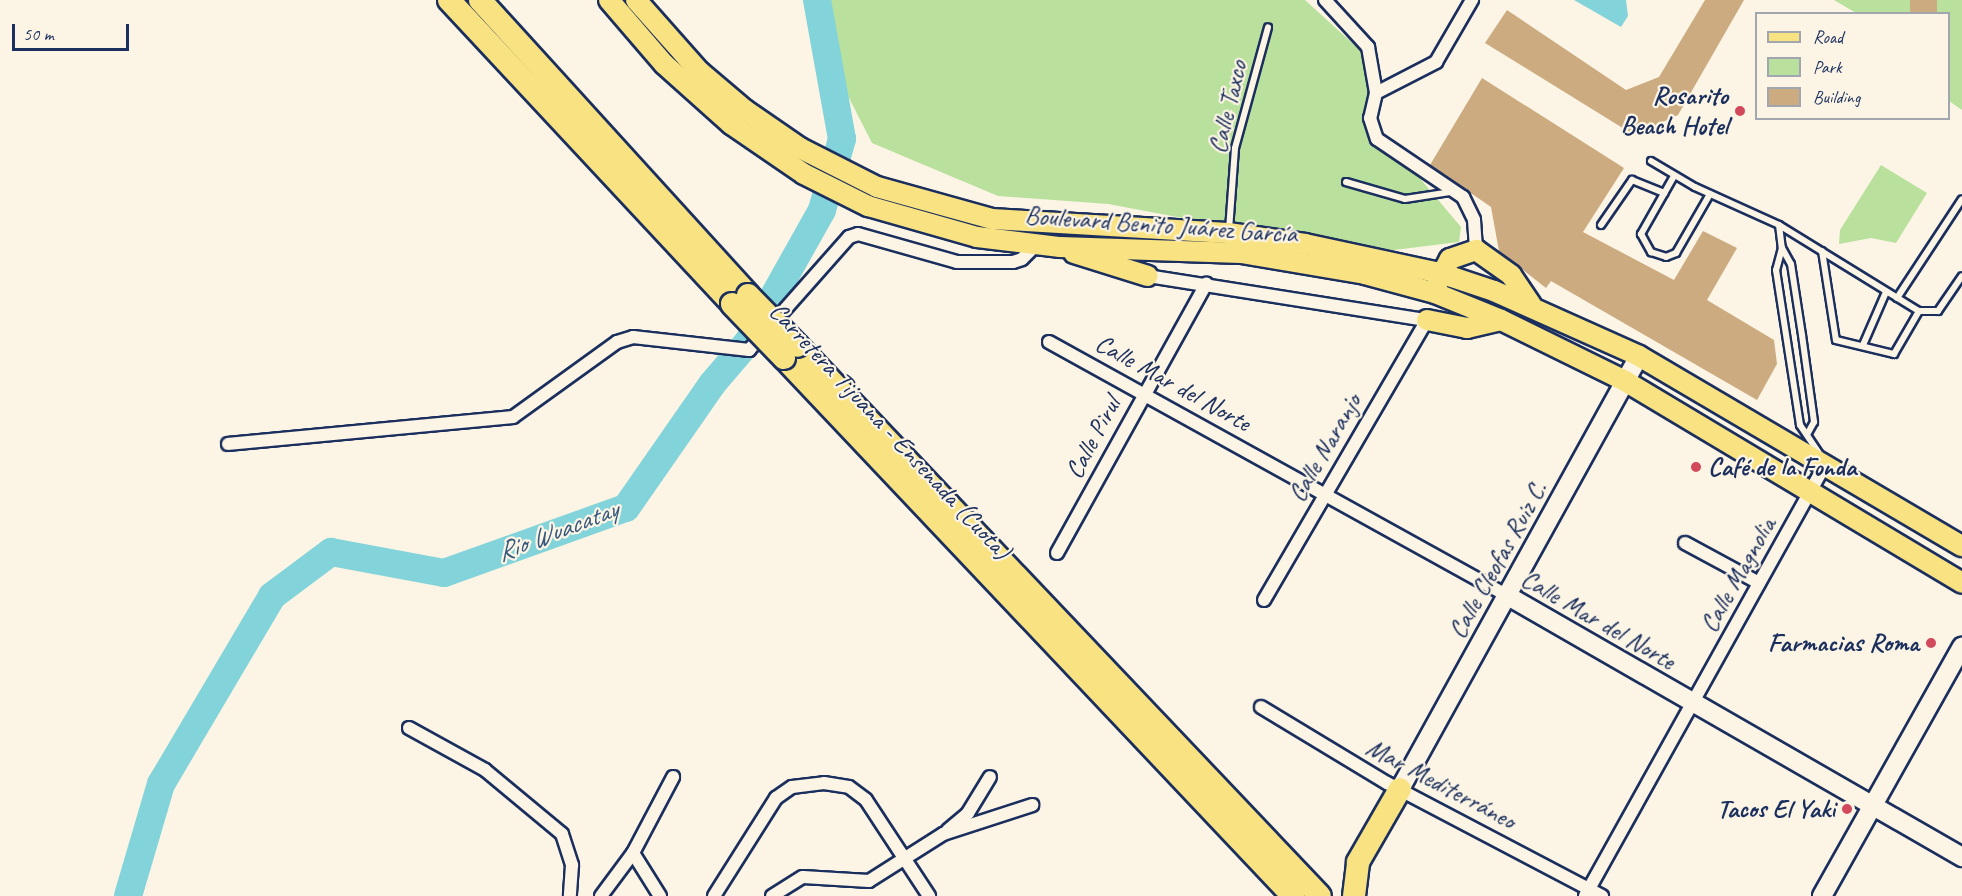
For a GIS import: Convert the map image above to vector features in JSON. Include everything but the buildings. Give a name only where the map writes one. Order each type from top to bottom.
[{"type":"highway","name":"Carretera Tijuana - Ensenada (Cuota)","points":[[449,0],[1320,896]]},
{"type":"highway","name":"Carretera Tijuana - Ensenada (Cuota)","points":[[480,0],[740,300]]},
{"type":"highway","name":"Carretera Tijuana - Ensenada (Cuota)","points":[[791,352],[1293,896]]},
{"type":"highway","points":[[1354,896],[1358,862],[1400,789]]},
{"type":"main road","name":"Boulevard Benito Juárez García","points":[[609,0],[698,96],[759,146],[804,174],[899,217],[977,237],[1036,245],[1241,253],[1365,274],[1435,293],[1501,320],[1625,381],[1808,494],[1962,583]]},
{"type":"main road","name":"Boulevard Benito Juárez García","points":[[636,0],[700,72],[770,129],[818,158],[906,198],[1033,224],[1228,233],[1305,243],[1440,273],[1531,305],[1639,356],[1962,546]]},
{"type":"main road","points":[[1060,247],[1148,276]]},
{"type":"main road","points":[[1435,293],[1440,273],[1454,257],[1476,250],[1511,275],[1531,305]]},
{"type":"main road","points":[[1427,320],[1467,328],[1501,320]]},
{"type":"street","points":[[1325,0],[1368,47],[1376,93],[1370,118],[1380,144],[1455,191],[1472,210],[1476,250]]},
{"type":"street","points":[[1376,93],[1436,62],[1472,0]]},
{"type":"street","points":[[228,444],[513,417],[617,342],[633,336],[749,350],[849,237],[858,234],[957,262],[1013,262],[1022,259],[1036,245]]},
{"type":"street","points":[[1148,276],[1427,320]]},
{"type":"street","name":"Calle Pirul","points":[[1057,553],[1142,395],[1206,284]]},
{"type":"street","name":"Calle Naranjo","points":[[1264,600],[1322,495],[1427,320]]},
{"type":"street","name":"Calle Mar del Norte","points":[[1049,342],[1508,596],[1692,705],[1962,857]]},
{"type":"street","name":"Calle Cleofas Ruiz C.","points":[[1400,789],[1639,356]]},
{"type":"street","name":"Calle Magnolia","points":[[1587,892],[1825,465]]},
{"type":"street","points":[[1685,543],[1759,583]]},
{"type":"street","points":[[1822,896],[1962,647]]},
{"type":"street","name":"Mar Mediterráneo","points":[[1261,707],[1400,789],[1587,892],[1602,896]]},
{"type":"street","points":[[409,728],[485,770],[562,834],[572,865],[570,896]]},
{"type":"street","points":[[601,896],[633,853],[673,777]]},
{"type":"street","points":[[772,896],[803,877],[862,883],[943,834],[968,813],[990,777]]},
{"type":"street","points":[[714,896],[776,798],[792,787],[824,783],[858,792],[929,896]]},
{"type":"street","points":[[943,834],[1032,805]]},
{"type":"street","points":[[633,853],[660,896]]},
{"type":"lane","name":"Calle Taxco","points":[[1228,233],[1235,148],[1268,27]]},
{"type":"lane","points":[[1651,161],[1674,176],[1779,225],[1919,311],[1938,311],[1962,276]]},
{"type":"lane","points":[[1674,176],[1641,238],[1647,249],[1666,257],[1679,250],[1710,194]]},
{"type":"lane","points":[[1601,225],[1620,190],[1632,180],[1639,179],[1664,193]]},
{"type":"lane","points":[[1346,182],[1405,199],[1455,191]]},
{"type":"lane","points":[[1897,298],[1962,199]]},
{"type":"lane","points":[[1779,225],[1782,248],[1791,264],[1814,422],[1808,433]]},
{"type":"lane","points":[[1782,248],[1776,270],[1800,425],[1808,433],[1825,465]]},
{"type":"lane","points":[[1822,251],[1832,333],[1839,341],[1894,354],[1919,311]]},
{"type":"lane","points":[[1863,345],[1886,292]]},
{"type":"green space","points":[[823,0],[1305,0],[1361,51],[1381,87],[1369,118],[1461,227],[1459,242],[1394,250],[1321,244],[1108,204],[998,196],[872,143],[826,53]]},
{"type":"green space","points":[[1834,0],[1962,0],[1962,110],[1950,102],[1950,12],[1854,12]]},
{"type":"green space","points":[[1881,165],[1927,193],[1896,243],[1871,238],[1839,244],[1840,230]]},
{"type":"water","points":[[1574,0],[1626,0],[1628,16],[1621,27]]},
{"type":"waterway","name":"Rio Wuacatay","points":[[128,896],[161,784],[272,596],[331,552],[444,573],[626,508],[713,383],[748,342],[822,210],[842,139],[817,0]]},
{"type":"place","name":"Rosarito Beach Hotel","points":[[1740,111]]},
{"type":"place","name":"Café de la Fonda","points":[[1696,467]]},
{"type":"place","name":"Farmacias Roma","points":[[1931,643]]},
{"type":"place","name":"Tacos El Yaki","points":[[1847,809]]}]
